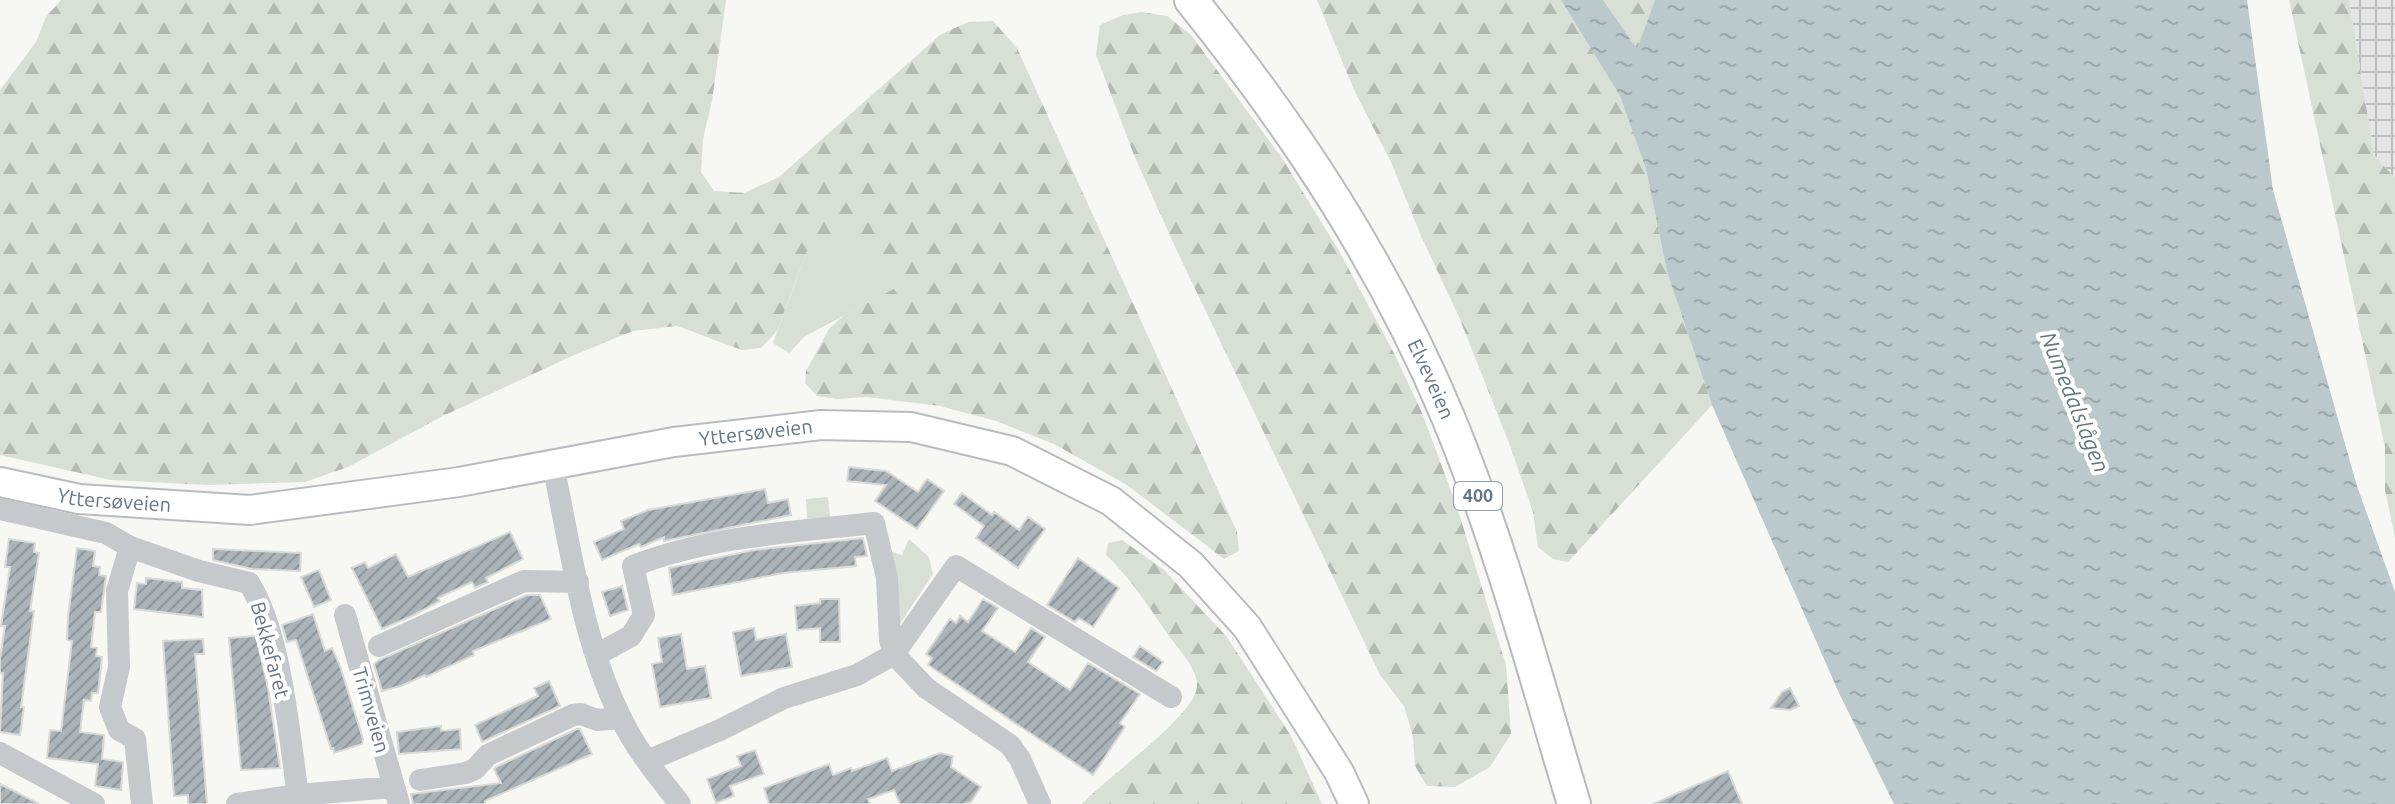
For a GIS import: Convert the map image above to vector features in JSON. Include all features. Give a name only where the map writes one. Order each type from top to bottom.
[{"type":"highway","name":"Elveveien","points":[[1191,0],[1290,128],[1379,274],[1416,346],[1476,492],[1574,804]]},
{"type":"main road","name":"Yttersøveien","points":[[0,504],[79,499],[250,510],[459,482],[674,442],[821,425],[911,427],[1012,451],[1111,501],[1191,565],[1247,627],[1339,772],[1354,804]]},
{"type":"street","points":[[553,465],[596,655],[621,718],[647,761],[680,804]]},
{"type":"street","name":"Bekkefaret","points":[[0,504],[106,533],[130,547],[199,571],[249,583],[266,622],[278,668],[298,795]]},
{"type":"street","points":[[596,655],[631,636],[644,615],[633,566],[661,555],[737,538],[874,523],[887,578],[890,640],[894,654],[926,688],[1010,745],[1020,759],[1040,804]]},
{"type":"street","points":[[130,547],[117,591],[119,667],[110,707],[119,730],[135,739],[142,804]]},
{"type":"street","points":[[647,761],[784,698],[857,675],[894,654],[956,566],[1171,697]]},
{"type":"street","points":[[379,646],[524,581],[578,582]]},
{"type":"street","name":"Trimveien","points":[[345,615],[396,795]]},
{"type":"street","points":[[420,780],[466,773],[475,769],[488,755],[573,715],[581,714],[597,720],[621,718]]},
{"type":"street","points":[[0,753],[94,804]]},
{"type":"street","points":[[237,804],[298,795],[396,795]]},
{"type":"shaded area","points":[[2349,0],[2395,0],[2395,178],[2374,155]]},
{"type":"green space","points":[[61,0],[726,0],[712,101],[703,139],[701,172],[714,191],[744,193],[779,177],[940,35],[968,22],[993,21],[1017,48],[1237,532],[1239,551],[1224,559],[1127,485],[1054,444],[996,421],[940,406],[867,397],[837,399],[817,396],[805,383],[806,371],[829,329],[843,316],[909,280],[807,251],[777,331],[761,348],[742,350],[677,326],[633,331],[443,416],[348,467],[305,482],[208,485],[111,480],[0,455],[0,90],[36,42],[46,17]]},
{"type":"green space","points":[[1317,0],[1561,0],[1620,96],[1646,169],[1667,272],[1712,405],[1568,562],[1553,559],[1538,547],[1533,512],[1459,317],[1391,162],[1354,90]]},
{"type":"green space","points":[[1603,0],[1655,0],[1637,50]]},
{"type":"green space","points":[[2289,0],[2349,0],[2374,155],[2395,178],[2395,537],[2385,490],[2385,447]]},
{"type":"green space","points":[[1141,12],[1167,16],[1191,35],[1282,158],[1339,251],[1395,355],[1422,413],[1457,507],[1506,665],[1511,734],[1490,767],[1455,787],[1427,786],[1415,766],[1413,737],[1404,706],[1380,675],[1134,155],[1096,55],[1100,25],[1123,15]]},
{"type":"green space","points":[[854,228],[910,280],[804,337],[789,353],[773,343],[807,251],[832,233]]},
{"type":"green space","points":[[828,497],[830,517],[807,519],[806,499]]},
{"type":"green space","points":[[909,539],[929,557],[933,574],[899,625],[890,551],[902,555]]},
{"type":"green space","points":[[1122,540],[1163,569],[1227,637],[1291,736],[1322,804],[1082,804],[1166,730],[1193,699],[1197,686],[1186,658],[1131,582],[1106,555],[1108,543]]},
{"type":"water","name":"Numedalslågen","points":[[1561,0],[1603,0],[1637,49],[1655,0],[2247,0],[2273,190],[2357,486],[2395,592],[2395,804],[1894,804],[1839,693],[1712,405],[1667,272],[1646,169],[1620,96]]},
{"type":"building","points":[[849,467],[886,471],[918,492],[927,479],[944,491],[917,529],[875,501],[886,485],[847,481]]},
{"type":"building","points":[[765,489],[768,503],[788,499],[791,515],[664,541],[664,537],[602,560],[594,542],[624,529],[621,521],[648,510]]},
{"type":"building","points":[[962,493],[1019,530],[1028,517],[1045,529],[1018,568],[976,538],[984,526],[954,504]]},
{"type":"building","points":[[510,532],[523,559],[486,578],[488,582],[475,588],[472,582],[382,629],[352,568],[365,562],[368,568],[396,554],[408,577]]},
{"type":"building","points":[[863,538],[867,556],[855,557],[856,566],[783,573],[673,595],[669,568],[754,550]]},
{"type":"building","points":[[9,539],[35,543],[34,552],[39,553],[30,611],[34,611],[20,735],[0,732],[3,673],[0,673],[0,659],[5,626],[1,626],[10,567],[5,567]]},
{"type":"building","points":[[77,548],[95,551],[93,566],[100,567],[99,575],[106,576],[101,612],[95,612],[91,647],[97,648],[96,656],[102,657],[98,693],[92,693],[91,701],[84,700],[80,732],[104,735],[102,759],[123,762],[121,790],[95,786],[98,764],[47,758],[50,730],[61,731],[72,641],[67,640],[68,617]]},
{"type":"building","points":[[213,549],[301,553],[300,571],[252,569],[213,560]]},
{"type":"building","points":[[1078,558],[1119,588],[1093,627],[1079,618],[1075,622],[1047,605]]},
{"type":"building","points":[[319,570],[331,600],[314,607],[301,577]]},
{"type":"building","points":[[146,578],[182,582],[182,588],[202,590],[203,617],[134,609],[137,583],[146,584]]},
{"type":"building","points":[[622,586],[628,610],[610,616],[602,592]]},
{"type":"building","points":[[527,595],[540,595],[551,619],[473,651],[474,655],[426,677],[382,691],[374,664],[379,660]]},
{"type":"building","points":[[820,599],[839,599],[840,642],[820,642],[820,628],[797,630],[795,606],[820,603]]},
{"type":"building","points":[[983,599],[998,608],[982,631],[1015,652],[1031,628],[1045,637],[1028,662],[1070,690],[1088,663],[1140,694],[1120,723],[1125,727],[1093,775],[928,665],[932,658],[926,654],[950,619],[956,623],[960,616],[968,622]]},
{"type":"building","points":[[313,614],[325,651],[332,648],[340,666],[363,739],[362,744],[334,753],[296,640],[287,642],[282,625]]},
{"type":"building","points":[[754,628],[756,640],[786,634],[792,667],[741,676],[733,632]]},
{"type":"building","points":[[681,634],[687,669],[705,666],[711,698],[660,707],[652,664],[662,662],[658,638]]},
{"type":"building","points":[[256,636],[268,688],[280,768],[241,770],[229,638]]},
{"type":"building","points":[[203,639],[204,654],[195,654],[207,804],[188,804],[188,795],[174,796],[163,641]]},
{"type":"building","points":[[1140,646],[1163,662],[1156,671],[1133,657]]},
{"type":"building","points":[[549,681],[560,706],[482,742],[475,725],[538,696],[534,688]]},
{"type":"building","points":[[1790,688],[1799,706],[1790,710],[1771,708],[1782,692]]},
{"type":"building","points":[[441,726],[441,731],[460,729],[461,749],[399,754],[397,732]]},
{"type":"building","points":[[580,729],[592,754],[485,801],[485,804],[413,804],[411,794],[501,783],[494,769],[496,767]]},
{"type":"building","points":[[755,750],[764,774],[730,786],[734,796],[716,803],[707,779],[741,766],[737,756]]},
{"type":"building","points":[[940,753],[953,756],[951,767],[981,787],[971,802],[900,804],[894,790],[868,799],[870,804],[769,804],[764,788],[829,764],[833,775],[887,758],[892,771]]},
{"type":"building","points":[[1728,771],[1742,804],[1653,804]]},
{"type":"building","points":[[0,784],[39,804],[0,804]]}]
